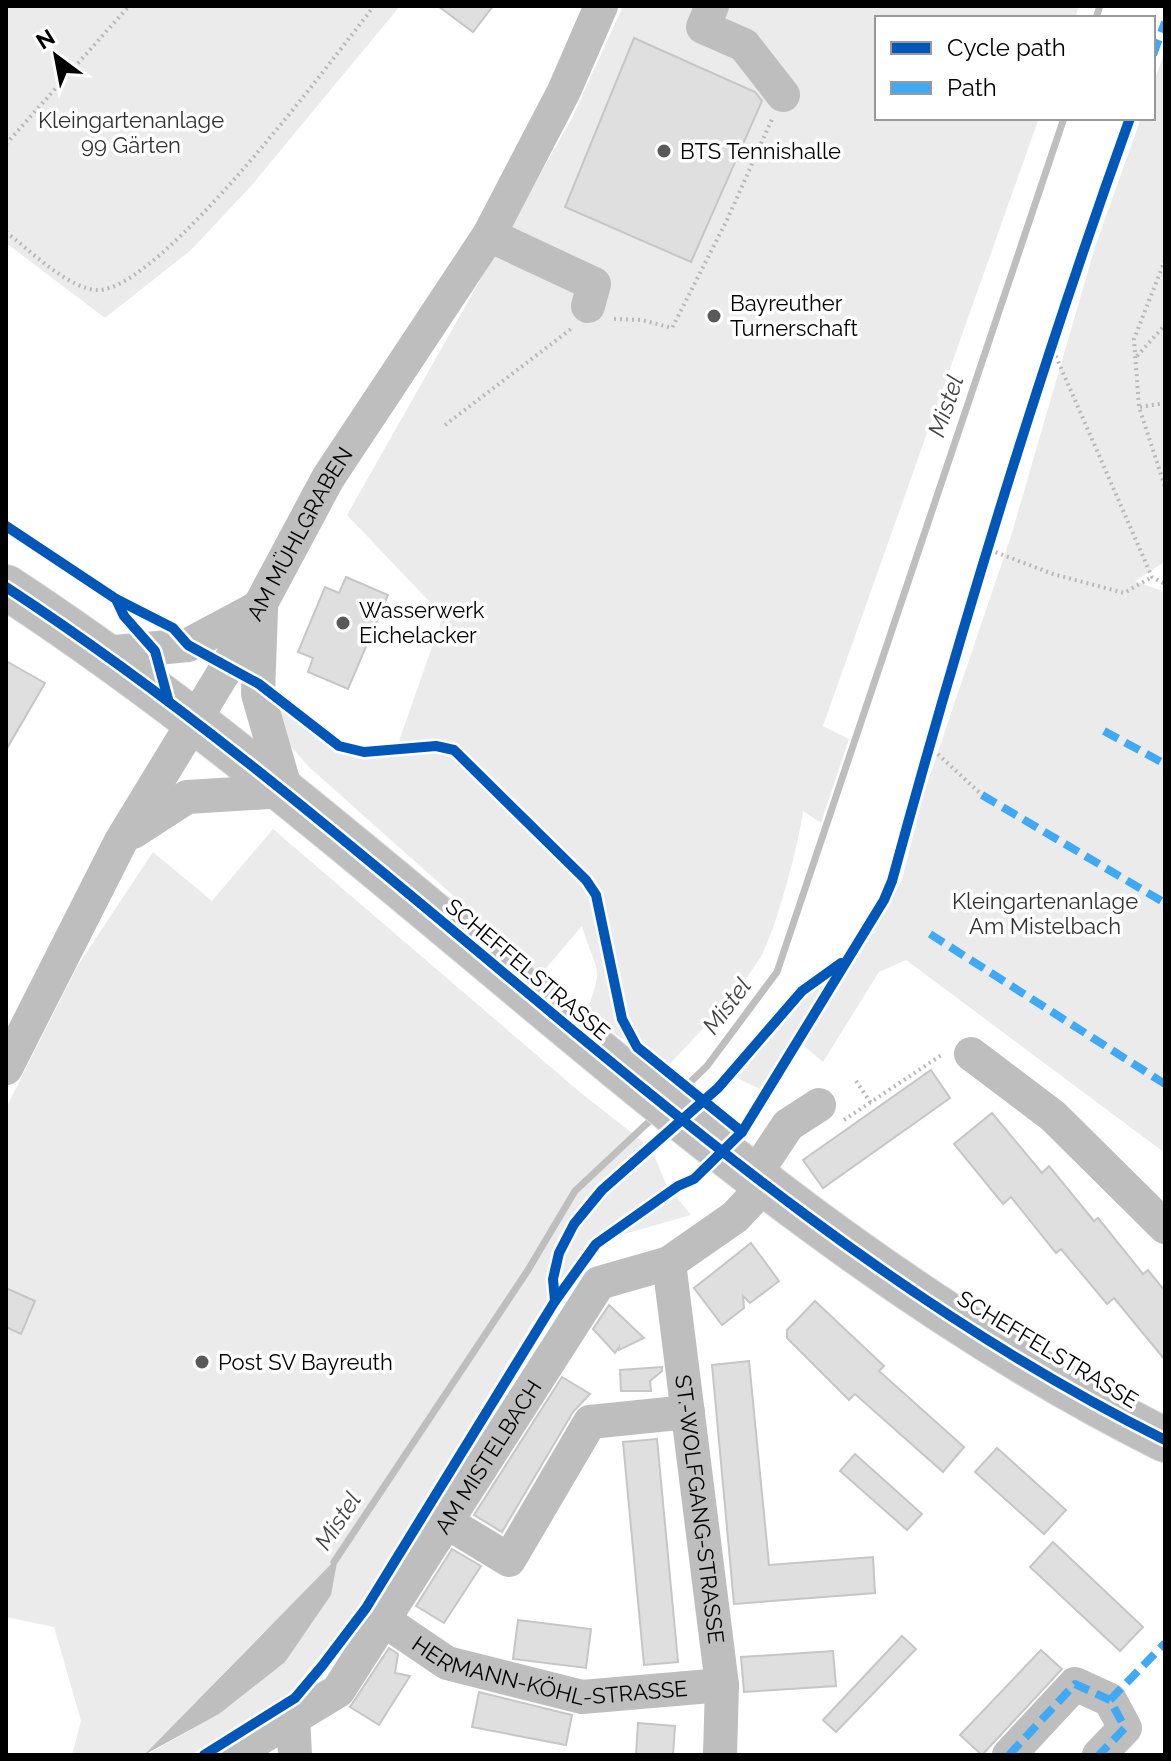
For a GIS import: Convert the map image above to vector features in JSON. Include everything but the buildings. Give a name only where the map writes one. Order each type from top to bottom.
[{"type":"main road","name":"SCHEFFELSTRASSE","points":[[6,587],[105,653],[196,720],[286,791],[648,1095],[759,1181],[938,1307],[1164,1445]]},
{"type":"street","name":"AM MÜHLGRABEN","points":[[6,1068],[121,841],[196,720],[261,606],[328,478],[489,235],[564,91],[601,6]]},
{"type":"street","points":[[712,6],[703,27],[744,45],[783,95]]},
{"type":"street","points":[[489,235],[594,284],[590,317]]},
{"type":"street","points":[[105,653],[155,651],[188,645],[261,606]]},
{"type":"street","points":[[121,841],[187,797],[286,791],[258,694],[261,606]]},
{"type":"street","points":[[971,1054],[1053,1116],[1165,1227]]},
{"type":"street","name":"AM MISTELBACH","points":[[232,1755],[293,1715],[338,1691],[599,1283],[669,1263],[735,1217],[759,1181],[788,1125],[826,1117]]},
{"type":"street","name":"ST.-WOLFGANG-STRASSE","points":[[669,1263],[722,1685],[720,1755]]},
{"type":"street","points":[[448,1523],[509,1560],[590,1422],[688,1412]]},
{"type":"street","name":"HERMANN-KÖHL-STRASSE","points":[[385,1621],[447,1663],[582,1697],[722,1685]]},
{"type":"street","points":[[1009,1755],[1075,1684],[1110,1700],[1125,1728],[1099,1755]]},
{"type":"street","points":[[293,1715],[295,1755]]},
{"type":"path","points":[[6,144],[129,6]]},
{"type":"path","points":[[6,232],[79,285],[98,290],[130,278],[148,266],[200,216],[290,112],[374,6]]},
{"type":"path","points":[[445,425],[564,332],[590,317],[642,320],[672,328],[727,220],[783,95]]},
{"type":"path","points":[[1165,260],[1134,339],[1139,407],[1165,487]]},
{"type":"path","points":[[1135,358],[1165,325]]},
{"type":"path","points":[[1051,345],[1152,577],[1165,584]]},
{"type":"path","points":[[1139,407],[1165,403]]},
{"type":"path","points":[[990,550],[1053,574],[1124,593],[1152,577]]},
{"type":"path","points":[[929,746],[982,795]]},
{"type":"path","points":[[826,1117],[871,1103],[959,1043],[971,1054]]},
{"type":"path","points":[[856,1081],[871,1103]]},
{"type":"green space","name":"Kleingartenanlage 99 Gärten","points":[[6,6],[400,6],[252,185],[191,250],[105,318],[6,243]]},
{"type":"green space","name":"Bayreuther Turnerschaft","points":[[623,6],[1079,6],[1076,16],[875,16],[875,120],[1038,120],[823,726],[849,739],[821,823],[803,811],[786,886],[760,958],[728,1000],[669,1065],[637,1040],[621,1038],[586,1013],[597,976],[582,926],[541,974],[309,767],[285,740],[276,702],[316,735],[344,751],[375,757],[394,755],[443,616],[347,515],[572,118]]},
{"type":"green space","name":"Kleingartenanlage Am Mistelbach","points":[[1165,51],[1165,567],[1163,563],[1135,581],[1165,592],[1165,1153],[906,960],[879,972],[823,1062],[803,1045],[902,880],[923,796],[1011,536],[1095,247],[1140,120],[1155,120],[1155,78]]},
{"type":"green space","name":"Post SV Bayreuth","points":[[273,829],[581,1093],[651,1148],[666,1184],[691,1215],[592,1243],[535,1318],[357,1610],[288,1695],[191,1755],[146,1755],[219,1714],[267,1629],[144,1755],[72,1755],[81,1721],[54,1627],[6,1617],[6,1108],[78,965],[153,852],[212,901]]},
{"type":"green space","points":[[834,976],[762,1090],[737,1078],[805,997]]},
{"type":"shaded area","points":[[338,1557],[331,1595],[285,1662],[219,1714],[144,1755]]},
{"type":"waterway","name":"Mistel","points":[[1097,16],[1100,6]]},
{"type":"waterway","name":"Mistel","points":[[675,1097],[707,1066],[777,972],[1063,120]]},
{"type":"waterway","name":"Mistel","points":[[334,1562],[528,1270],[575,1191],[655,1116]]},
{"type":"marked path","points":[[1155,50],[1165,22]]},
{"type":"marked path","points":[[1104,731],[1165,764]]},
{"type":"marked path","points":[[982,795],[1165,903]]},
{"type":"marked path","points":[[930,934],[1165,1084]]},
{"type":"marked path","points":[[1110,1700],[1165,1643]]},
{"type":"marked path","points":[[1009,1755],[1075,1684],[1110,1700],[1125,1728],[1099,1755]]},
{"type":"cycle path","points":[[204,1755],[295,1698],[322,1666],[366,1608],[555,1301],[596,1244],[678,1186],[694,1179],[742,1132],[884,900],[1004,497],[1129,120]]},
{"type":"cycle path","points":[[6,526],[116,599],[173,628],[188,645],[259,684],[339,746],[364,752],[436,746],[454,750],[586,880],[596,895],[622,1019],[637,1047],[742,1132]]},
{"type":"cycle path","points":[[6,587],[153,690],[296,801],[714,1145],[857,1253],[1007,1352],[1165,1440]]},
{"type":"cycle path","points":[[116,599],[124,616],[155,651],[168,699]]},
{"type":"cycle path","points":[[555,1301],[553,1279],[559,1253],[574,1224],[602,1190],[718,1088],[802,991],[841,963]]},
{"type":"place","name":"BTS Tennishalle","points":[[664,151]]},
{"type":"place","name":"Bayreuther Turnerschaft","points":[[714,316]]},
{"type":"place","name":"Wasserwerk Eichelacker","points":[[343,623]]},
{"type":"place","name":"Post SV Bayreuth","points":[[202,1362]]}]
